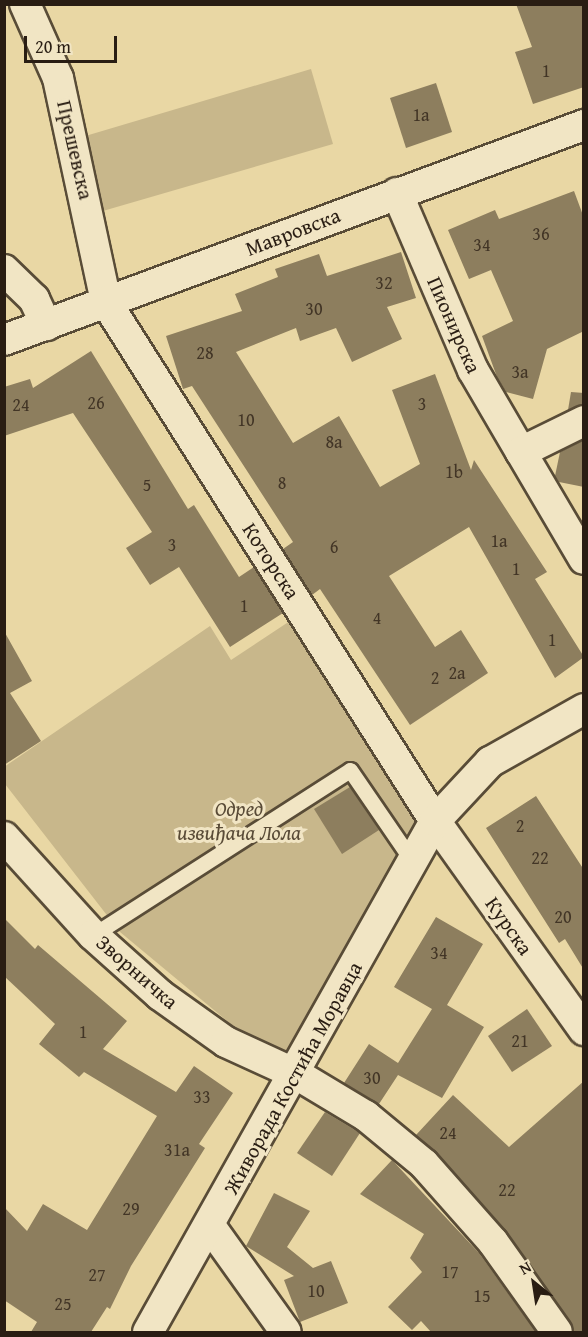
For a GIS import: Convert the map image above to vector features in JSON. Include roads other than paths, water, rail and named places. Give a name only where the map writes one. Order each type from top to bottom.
[{"type":"street","name":"Прешевска","points":[[25,4],[58,78],[106,302]]},
{"type":"street","name":"Мавровска","points":[[4,340],[584,125]]},
{"type":"street","name":"Пионирска","points":[[397,193],[473,370],[584,560]]},
{"type":"street","points":[[4,270],[34,299],[46,325]]},
{"type":"street","name":"Которска","points":[[106,302],[435,821]]},
{"type":"street","points":[[521,452],[584,421]]},
{"type":"street","name":"Живорада Костића Моравца","points":[[148,1332],[296,1074],[435,821],[490,762],[584,709]]},
{"type":"street","name":"Курска","points":[[435,821],[584,1030]]},
{"type":"street","name":"Зворничка","points":[[4,837],[93,934],[160,995],[226,1041],[296,1074],[366,1116],[424,1164],[493,1242],[557,1332]]},
{"type":"street","points":[[210,1226],[286,1332]]},
{"type":"lane","points":[[93,934],[350,770],[413,862]]},
{"type":"park label","name":"Одред извиђача Лола","points":[[239,821]]}]
